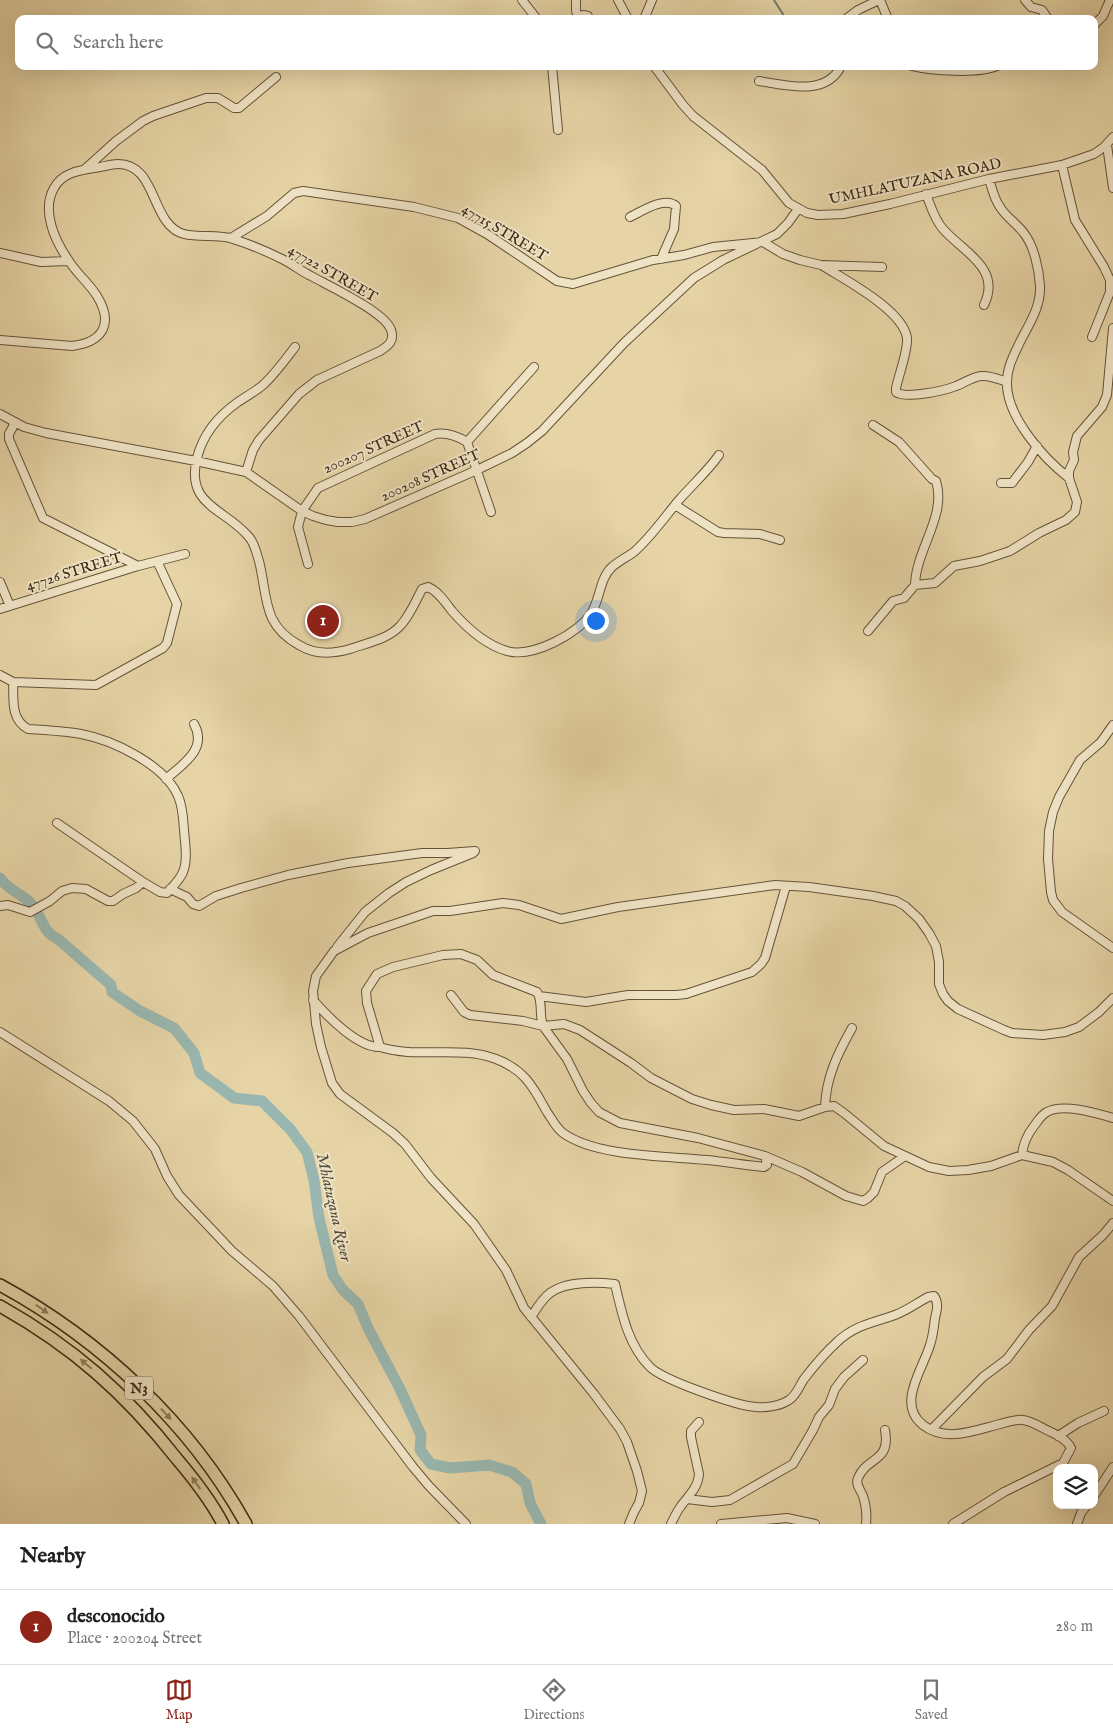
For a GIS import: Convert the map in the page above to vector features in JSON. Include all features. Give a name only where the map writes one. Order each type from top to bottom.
[{"type":"highway","name":"N3","points":[[0,1285],[35,1304],[71,1330],[129,1378],[167,1414],[202,1457],[234,1502],[246,1524]]},
{"type":"highway","name":"N3","points":[[0,1306],[67,1348],[115,1388],[150,1424],[174,1454],[218,1514],[223,1524]]},
{"type":"street","points":[[522,0],[534,15]]},
{"type":"street","points":[[576,0],[578,15]]},
{"type":"street","points":[[618,0],[626,15]]},
{"type":"street","points":[[646,15],[652,0]]},
{"type":"street","points":[[851,15],[880,0],[886,15]]},
{"type":"street","points":[[1025,0],[1031,7],[1042,10],[1045,15]]},
{"type":"street","points":[[1098,21],[1104,16],[1110,0]]},
{"type":"street","points":[[552,70],[558,130]]},
{"type":"street","name":"UMHLATUZANA ROAD","points":[[657,70],[693,116],[762,170],[783,197],[798,209],[818,215],[843,214],[989,179],[1062,165],[1094,154],[1111,141]]},
{"type":"street","points":[[759,81],[810,87],[830,81],[838,70]]},
{"type":"street","points":[[0,340],[72,346],[84,344],[100,335],[104,328],[105,321],[101,304],[91,288],[68,261],[50,222],[48,200],[59,180],[68,174],[81,171],[116,141],[153,116],[206,98],[218,98],[234,108],[239,108],[276,77]]},
{"type":"street","points":[[1111,141],[1113,188]]},
{"type":"street","name":"47722 STREET","points":[[81,171],[119,164],[129,166],[136,170],[147,182],[164,219],[174,230],[187,235],[231,238],[282,259],[362,304],[389,325],[392,331],[392,338],[388,346],[317,380],[299,394],[277,417],[259,440],[253,450],[246,472]]},
{"type":"street","points":[[1062,165],[1075,220],[1112,280],[1110,292],[1092,337]]},
{"type":"street","points":[[989,179],[998,205],[1027,238],[1040,285],[1040,299],[1037,310],[1011,361],[1007,382],[1010,405],[1020,422],[1053,466],[1069,478]]},
{"type":"street","name":"47715 STREET","points":[[231,238],[268,216],[294,193],[303,191],[414,207],[458,218],[495,239],[557,281],[569,284],[632,265],[684,256],[713,247],[762,242]]},
{"type":"street","points":[[926,194],[942,228],[979,262],[989,285],[988,297],[984,305]]},
{"type":"street","points":[[630,217],[652,206],[667,202],[671,202],[676,206],[674,229],[661,259]]},
{"type":"street","name":"200208 STREET","points":[[0,414],[15,423],[46,433],[246,472],[302,511],[326,520],[352,522],[365,519],[477,470],[527,444],[542,431],[624,343],[694,278],[723,260],[777,234],[798,209]]},
{"type":"street","points":[[762,242],[783,254],[821,265],[882,267]]},
{"type":"street","points":[[713,247],[723,260]]},
{"type":"street","points":[[0,253],[41,262],[68,261]]},
{"type":"street","points":[[821,265],[877,300],[891,313],[905,331],[907,344],[896,388],[896,392],[900,395],[955,387],[978,376],[990,376],[1007,382]]},
{"type":"street","points":[[915,585],[934,583],[954,566],[980,561],[1010,551],[1039,533],[1066,520],[1075,512],[1077,502],[1069,478],[1069,471],[1074,460],[1073,452],[1078,436],[1102,407],[1108,395],[1113,328]]},
{"type":"street","points":[[295,347],[262,385],[236,403],[204,437],[196,461],[194,478],[198,492],[205,501],[242,529],[254,544],[263,577],[269,614],[274,623],[288,640],[314,652],[324,653],[348,649],[387,636],[402,624],[422,589],[428,587],[435,591],[456,616],[498,648],[518,653],[535,650],[566,635],[587,619],[593,611],[608,572],[646,540],[675,505],[708,471],[719,455]]},
{"type":"street","points":[[491,512],[467,442],[534,367]]},
{"type":"street","points":[[15,423],[9,434],[9,439],[43,518],[138,566]]},
{"type":"street","points":[[868,632],[893,602],[904,598],[915,585],[921,552],[932,530],[936,514],[939,489],[936,482],[932,480],[899,442],[873,425]]},
{"type":"street","name":"200207 STREET","points":[[302,511],[314,492],[321,485],[435,434],[452,435],[467,442]]},
{"type":"street","points":[[1001,483],[1012,483],[1028,462],[1037,446]]},
{"type":"street","points":[[675,505],[718,532],[760,534],[780,540]]},
{"type":"street","points":[[302,511],[298,527],[308,564]]},
{"type":"street","name":"47726 STREET","points":[[0,608],[184,554]]},
{"type":"street","points":[[0,675],[13,682],[91,686],[100,684],[159,651],[166,645],[177,604],[157,561]]},
{"type":"street","points":[[0,582],[10,606]]},
{"type":"street","points":[[13,682],[15,716],[24,726],[81,734],[111,743],[148,763],[166,779],[178,796],[183,814],[185,838],[185,865],[173,891]]},
{"type":"street","points":[[166,779],[197,748],[199,733],[194,724]]},
{"type":"street","points":[[1113,725],[1101,742],[1080,760],[1059,797],[1048,831],[1048,859],[1051,892],[1057,906],[1062,912],[1113,948]]},
{"type":"street","points":[[57,823],[160,892],[173,891],[187,897],[193,904],[199,906],[216,896],[241,888],[288,875],[348,863],[414,854],[475,851],[406,882],[369,907],[334,951],[316,976],[313,991],[312,1000],[321,1047],[332,1082],[337,1090],[405,1144],[431,1178],[474,1224],[506,1270],[524,1308],[604,1406],[627,1442],[642,1491],[631,1523]]},
{"type":"street","points":[[0,906],[8,905],[30,912],[50,901],[62,891],[72,888],[86,890],[106,900],[114,901],[139,887],[143,882]]},
{"type":"street","points":[[334,951],[368,933],[433,912],[503,903],[519,905],[561,918],[618,907],[775,885],[810,887],[873,896],[896,901],[905,906],[919,918],[936,946],[939,962],[939,984],[948,1001],[958,1009],[1012,1033],[1043,1035],[1064,1032],[1079,1027],[1099,1012],[1113,998]]},
{"type":"street","points":[[540,996],[586,1002],[628,995],[686,994],[752,972],[765,958],[786,886]]},
{"type":"street","points":[[380,1047],[367,1003],[366,990],[377,974],[393,967],[443,955],[462,954],[477,960],[493,974],[537,992],[540,996],[540,1014],[543,1026],[567,1059],[583,1091],[600,1112],[620,1123],[698,1138],[765,1156],[802,1172],[846,1196],[863,1200],[874,1192],[882,1172],[905,1156]]},
{"type":"street","points":[[451,995],[464,1012],[470,1016],[523,1021],[543,1026],[564,1024],[580,1030],[651,1078],[692,1099],[711,1105],[734,1110],[764,1109],[800,1116],[825,1106],[834,1106],[884,1146],[929,1167],[949,1171],[968,1170],[991,1166],[1022,1155],[1053,1162],[1092,1185],[1113,1201]]},
{"type":"street","points":[[312,1000],[340,1028],[368,1045],[412,1053],[472,1053],[504,1062],[517,1069],[528,1079],[551,1118],[562,1132],[596,1148],[660,1157],[707,1160],[764,1167],[767,1166],[765,1156]]},
{"type":"street","points":[[825,1106],[825,1095],[833,1065],[852,1028]]},
{"type":"street","points":[[0,1032],[109,1101],[133,1121],[155,1149],[167,1176],[179,1195],[232,1251],[273,1286],[413,1467],[466,1524]]},
{"type":"street","points":[[1022,1155],[1028,1134],[1042,1115],[1050,1110],[1069,1108],[1113,1118]]},
{"type":"street","points":[[930,1430],[983,1377],[1007,1359],[1029,1330],[1052,1306],[1079,1257],[1113,1223]]},
{"type":"street","points":[[531,1317],[540,1303],[552,1291],[582,1283],[615,1284],[623,1319],[633,1343],[641,1356],[658,1373],[706,1393],[739,1404],[767,1407],[789,1400],[824,1354],[846,1334],[870,1322],[896,1315],[928,1297],[934,1296],[938,1303],[931,1344],[913,1385],[911,1399],[915,1416],[924,1426],[937,1433],[965,1434],[1003,1423],[1025,1420],[1058,1436],[1069,1443],[1071,1448],[1063,1463],[1004,1492],[953,1524]]},
{"type":"street","points":[[687,1499],[712,1502],[730,1500],[793,1464],[819,1417],[829,1405],[835,1389],[844,1377],[863,1360]]},
{"type":"street","points":[[1058,1436],[1078,1423],[1104,1411]]},
{"type":"street","points":[[671,1524],[678,1510],[693,1492],[699,1479],[691,1431],[699,1422]]},
{"type":"street","points":[[866,1524],[864,1499],[857,1481],[863,1472],[883,1452],[887,1441],[885,1430]]},
{"type":"street","points":[[1098,1490],[1113,1467]]},
{"type":"street","points":[[1077,1524],[1084,1509]]},
{"type":"street","points":[[722,1524],[787,1518],[815,1524]]},
{"type":"waterway","points":[[774,0],[783,15]]},
{"type":"waterway","name":"Mhlatuzana River","points":[[0,878],[8,887],[31,904],[44,926],[53,936],[111,985],[112,992],[140,1011],[174,1028],[194,1053],[200,1073],[234,1098],[262,1101],[290,1129],[307,1152],[314,1180],[319,1218],[333,1275],[343,1290],[358,1304],[421,1435],[420,1450],[431,1464],[450,1468],[489,1465],[512,1472],[526,1484],[530,1503],[541,1524]]},
{"type":"place","name":"desconocido","points":[[323,621]]}]
